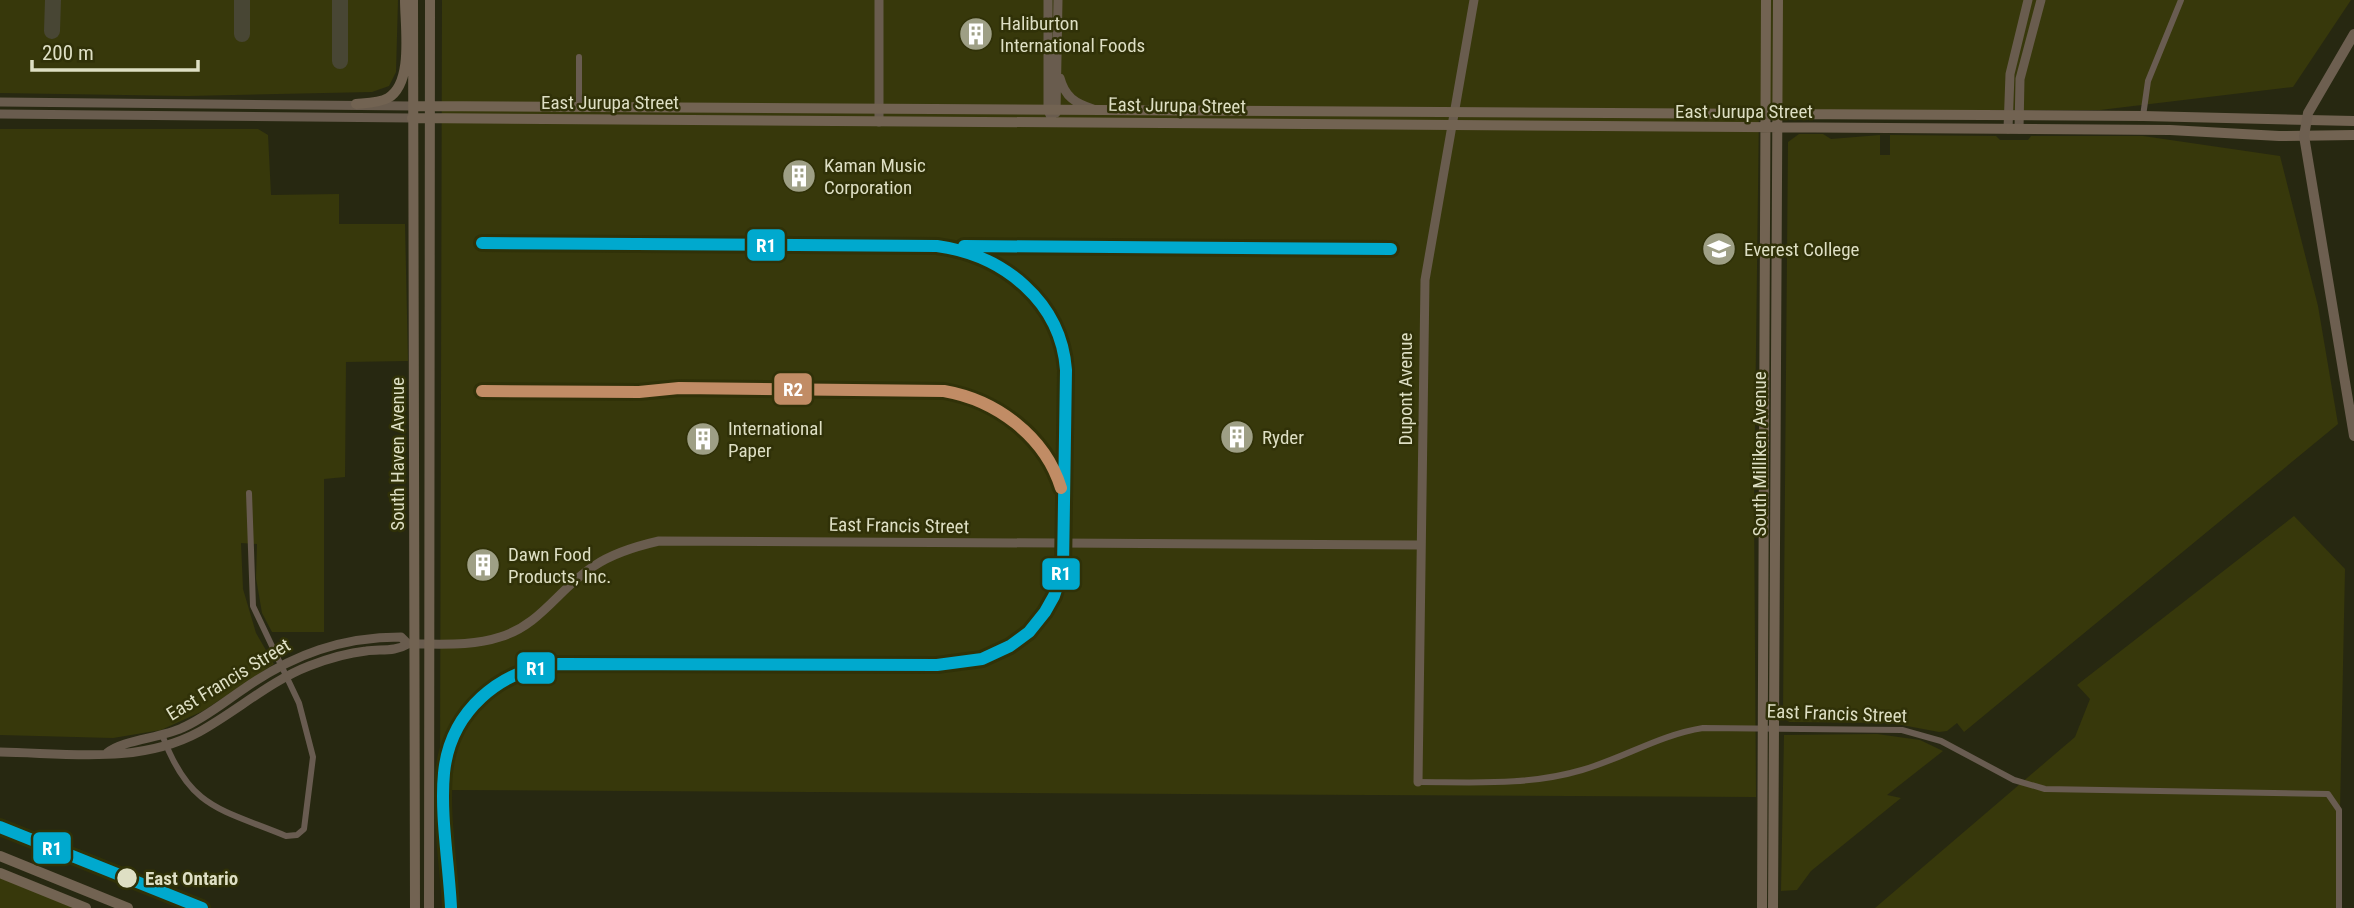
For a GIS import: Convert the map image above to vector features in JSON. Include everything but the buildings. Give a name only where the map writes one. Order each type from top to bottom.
[{"type":"highway","points":[[2354,34],[2306,121],[2304,136],[2354,436]]},
{"type":"main road","points":[[356,104],[383,100],[401,87],[405,72],[405,0]]},
{"type":"main road","name":"South Haven Avenue","points":[[413,0],[411,644],[415,908]]},
{"type":"main road","name":"South Haven Avenue","points":[[429,908],[430,0]]},
{"type":"main road","name":"South Milliken Avenue","points":[[1762,908],[1766,0]]},
{"type":"main road","name":"South Milliken Avenue","points":[[1773,908],[1778,0]]},
{"type":"main road","name":"East Jurupa Street","points":[[413,106],[2143,116],[2354,121]]},
{"type":"main road","points":[[632,119],[645,114],[692,114],[700,106]]},
{"type":"main road","points":[[729,120],[731,114],[737,112],[779,112],[791,107]]},
{"type":"main road","name":"East Jurupa Street","points":[[412,118],[1451,124],[1764,130],[2170,130],[2304,136],[2354,135]]},
{"type":"main road","points":[[0,856],[128,908]]},
{"type":"main road","points":[[0,873],[86,908]]},
{"type":"street","points":[[879,0],[879,122]]},
{"type":"street","points":[[1048,0],[1053,121]]},
{"type":"street","points":[[1053,110],[1058,69],[1058,0]]},
{"type":"street","name":"Dupont Avenue","points":[[1418,782],[1425,280],[1474,0]]},
{"type":"street","points":[[2014,129],[2008,116],[2012,58],[2028,0]]},
{"type":"street","points":[[2014,129],[2019,116],[2020,79],[2041,0]]},
{"type":"street","points":[[2143,116],[2148,81],[2181,0]]},
{"type":"street","points":[[579,57],[579,105]]},
{"type":"street","points":[[1058,69],[1066,94],[1076,103],[1098,111]]},
{"type":"street","name":"East Jurupa Street","points":[[0,102],[413,106]]},
{"type":"street","points":[[223,103],[284,115],[289,111],[326,108],[337,104]]},
{"type":"street","name":"East Jurupa Street","points":[[0,114],[412,118]]},
{"type":"street","points":[[165,741],[178,774],[196,795],[215,807],[291,836],[304,829],[313,757],[304,719],[253,606],[249,493]]},
{"type":"street","name":"East Francis Street","points":[[0,752],[107,754],[114,747],[165,741],[215,722],[286,676],[342,655],[400,649],[411,644],[463,645],[502,637],[543,614],[594,566],[636,546],[659,541],[1421,545]]},
{"type":"street","name":"East Francis Street","points":[[165,741],[281,665],[309,652],[353,639],[401,637],[411,644]]},
{"type":"street","name":"East Francis Street","points":[[1418,782],[1537,782],[1584,770],[1673,733],[1703,728],[1880,729],[1922,734],[1959,750],[2014,780],[2056,791],[2318,792],[2334,799],[2340,818],[2339,908]]},
{"type":"shaded area","points":[[0,0],[398,0],[396,72],[389,86],[372,92],[187,96],[0,93]]},
{"type":"shaded area","points":[[442,0],[2351,0],[2293,87],[2100,110],[1759,110],[1754,506],[1756,797],[440,790]]},
{"type":"shaded area","points":[[0,129],[258,129],[268,135],[271,195],[339,194],[339,224],[405,224],[408,361],[346,362],[345,477],[324,479],[324,632],[272,632],[262,613],[256,578],[257,544],[241,543],[243,589],[256,633],[274,664],[203,711],[161,730],[113,738],[0,735]]},
{"type":"shaded area","points":[[1799,134],[1823,134],[1831,139],[1880,135],[1880,155],[1890,155],[1890,135],[1996,136],[2000,140],[2028,140],[2031,136],[2143,136],[2280,156],[2318,306],[2338,424],[1964,732],[1957,723],[1947,731],[1939,732],[1891,723],[1789,722],[1783,715],[1788,142]]},
{"type":"shaded area","points":[[2294,516],[2345,569],[2338,908],[1875,908],[2075,737],[2090,699],[2077,685]]},
{"type":"shaded area","points":[[1877,734],[1920,740],[1943,751],[1887,795],[1901,798],[1811,871],[1797,890],[1781,891],[1784,735]]},
{"type":"shaded area","points":[[0,878],[75,908],[0,908]]},
{"type":"taxiway","points":[[52,31],[53,0]]},
{"type":"taxiway","points":[[242,0],[242,34]]},
{"type":"taxiway","points":[[340,0],[340,61]]},
{"type":"railway","points":[[451,908],[443,806],[448,751],[467,713],[498,685],[537,668],[559,664],[937,665],[982,659],[1010,646],[1029,632],[1054,596],[1063,568],[1066,370],[1062,346],[1041,303],[1006,271],[962,251],[937,246],[482,243]]},
{"type":"railway","points":[[962,246],[1391,249]]},
{"type":"railway","points":[[482,391],[639,392],[679,388],[944,391],[982,403],[1017,424],[1045,453],[1062,489]]},
{"type":"transit line","name":"R1","points":[[451,908],[443,806],[448,751],[467,713],[498,685],[537,668],[559,664],[937,665],[982,659],[1010,646],[1029,632],[1054,596],[1063,568],[1066,370],[1062,346],[1041,303],[1006,271],[962,251],[937,246],[482,243]]},
{"type":"transit line","name":"R1","points":[[964,246],[1391,249]]},
{"type":"transit line","name":"R2","points":[[482,391],[639,392],[679,388],[944,391],[982,403],[1016,423],[1043,452],[1054,469],[1061,488]]},
{"type":"transit line","name":"R1","points":[[0,827],[202,908]]},
{"type":"place","name":"Haliburton International Foods","points":[[976,34]]},
{"type":"place","name":"Kaman Music Corporation","points":[[799,176]]},
{"type":"place","name":"Everest College","points":[[1719,249]]},
{"type":"place","name":"Ryder","points":[[1237,437]]},
{"type":"place","name":"International Paper","points":[[703,439]]},
{"type":"place","name":"Dawn Food Products, Inc.","points":[[483,565]]},
{"type":"place","name":"East Ontario","points":[[127,878]]}]
